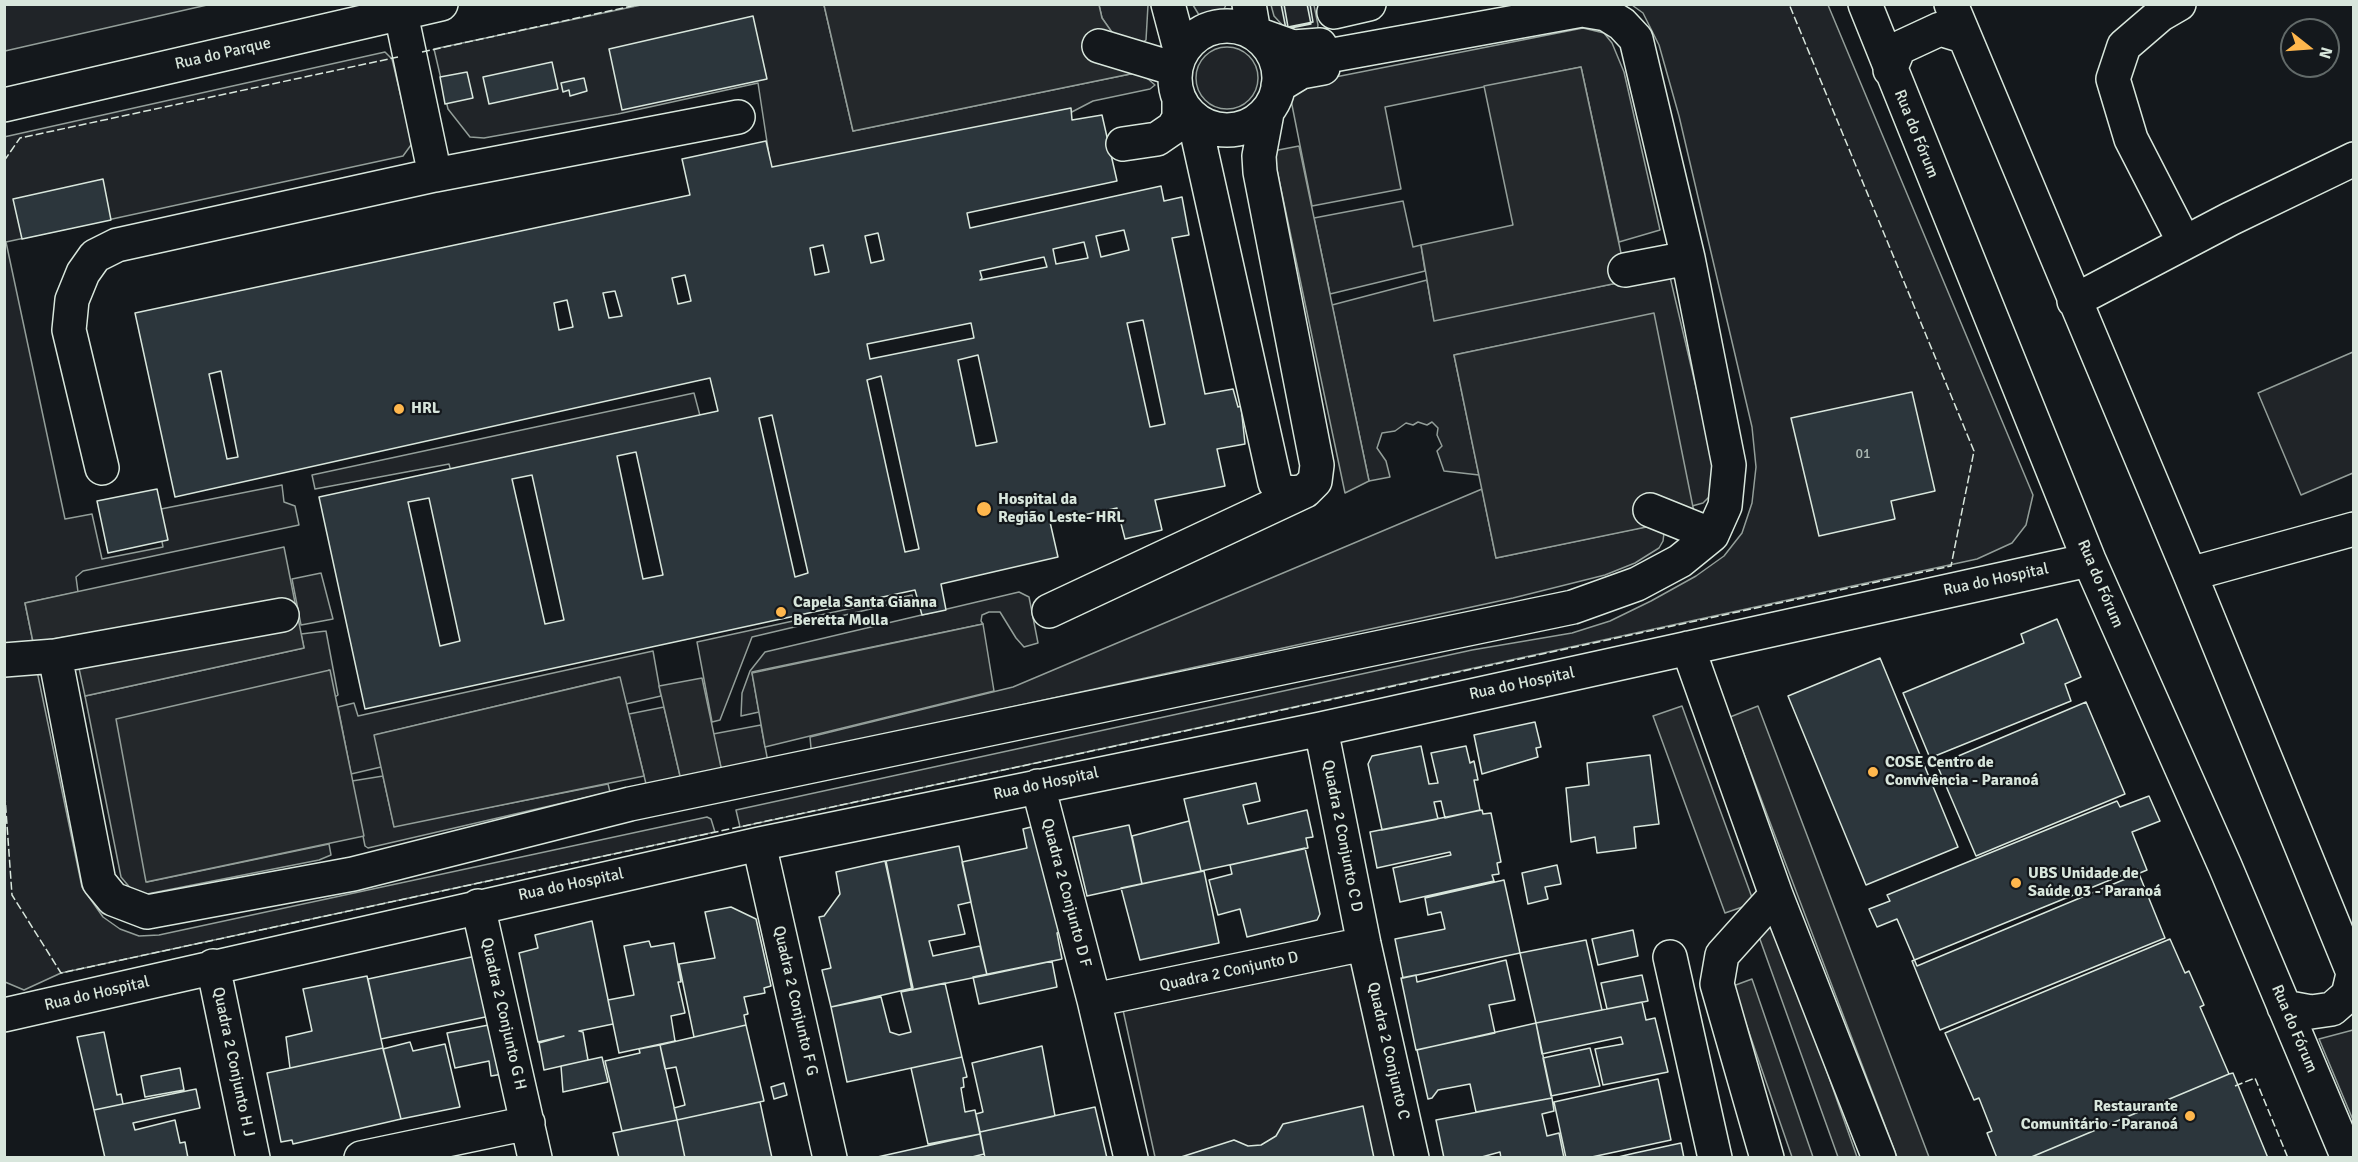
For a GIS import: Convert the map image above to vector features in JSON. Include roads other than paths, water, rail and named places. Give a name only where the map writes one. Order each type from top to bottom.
[{"type":"street","name":"Rua do Parque","points":[[4,105],[441,4]]},
{"type":"street","points":[[1168,4],[1178,61],[1174,85],[1187,110],[1275,483],[1282,490],[1293,493],[1305,491]]},
{"type":"street","points":[[1334,12],[1369,4]]},
{"type":"street","name":"Rua do Fórum","points":[[1865,4],[2089,560],[2348,1158]]},
{"type":"street","points":[[1951,4],[2190,574],[2353,974],[2348,995],[2332,1009],[2311,1012],[2284,1007]]},
{"type":"street","points":[[2179,4],[2160,15],[2124,46],[2113,80],[2131,139],[2184,242]]},
{"type":"street","points":[[55,656],[99,882],[113,899],[147,912],[353,874],[630,804],[1573,607],[1637,584],[1680,561],[1712,535],[1725,506],[1729,465],[1688,258],[1636,39],[1622,24],[1599,12],[1551,10],[1322,57]]},
{"type":"street","points":[[401,14],[435,176]]},
{"type":"street","points":[[1178,61],[1191,40],[1205,30],[1221,26],[1237,26],[1252,19]]},
{"type":"street","points":[[1187,110],[1218,131],[1236,131],[1253,125],[1273,100],[1301,72],[1323,68],[1320,45],[1293,46],[1252,19]]},
{"type":"street","points":[[1048,611],[1305,491],[1315,481],[1317,465],[1260,172],[1260,148],[1273,100],[1277,62],[1252,19]]},
{"type":"street","points":[[1890,70],[1899,48],[1940,29],[1963,36]]},
{"type":"street","points":[[1099,46],[1178,61]]},
{"type":"street","points":[[1123,144],[1156,139],[1173,128],[1187,110]]},
{"type":"street","points":[[102,468],[69,330],[72,300],[83,273],[95,256],[117,245],[435,176],[738,117]]},
{"type":"street","points":[[2074,301],[2184,242],[2354,159]]},
{"type":"street","points":[[1625,270],[1688,258]]},
{"type":"street","points":[[1650,510],[1712,535]]},
{"type":"street","points":[[2190,574],[2354,529]]},
{"type":"street","name":"Rua do Hospital","points":[[4,1015],[759,844],[1321,729],[2089,560]]},
{"type":"street","points":[[4,660],[55,656],[282,615]]},
{"type":"street","points":[[1688,648],[1776,895],[1879,1158]]},
{"type":"street","name":"Quadra 2 Conjunto C D","points":[[1321,729],[1364,944]]},
{"type":"street","name":"Quadra 2 Conjunto D F","points":[[1038,786],[1094,1000],[1131,1158]]},
{"type":"street","name":"Quadra 2 Conjunto F G","points":[[759,844],[830,1158]]},
{"type":"street","points":[[1767,1158],[1717,984],[1722,955],[1776,895]]},
{"type":"street","name":"Quadra 2 Conjunto G H","points":[[478,906],[535,1158]]},
{"type":"street","name":"Quadra 2 Conjunto D","points":[[1094,1000],[1364,944]]},
{"type":"street","name":"Quadra 2 Conjunto C","points":[[1364,944],[1412,1158]]},
{"type":"street","points":[[1670,957],[1715,1158]]},
{"type":"street","name":"Quadra 2 Conjunto H J","points":[[213,966],[253,1158]]},
{"type":"street","points":[[361,1158],[528,1123]]},
{"type":"place","name":"HRL","points":[[399,409]]},
{"type":"place","name":"Hospital da Região Leste- HRL","points":[[984,509]]},
{"type":"place","name":"Capela Santa Gianna Beretta Molla","points":[[781,612]]},
{"type":"place","name":"COSE Centro de Convivência - Paranoá","points":[[1873,772]]},
{"type":"place","name":"UBS Unidade de Saúde 03 - Paranoá","points":[[2016,883]]},
{"type":"place","name":"Restaurante Comunitário - Paranoá","points":[[2190,1116]]}]
